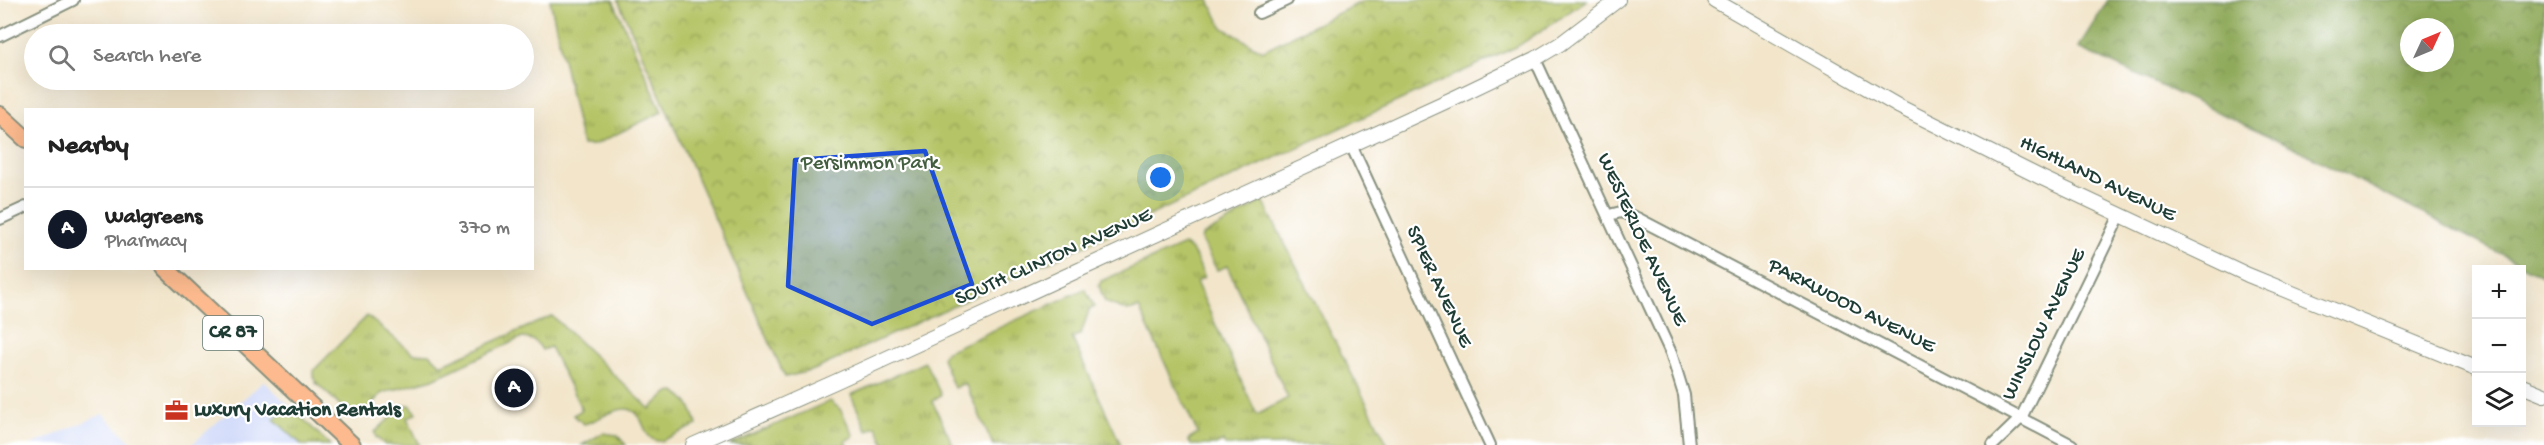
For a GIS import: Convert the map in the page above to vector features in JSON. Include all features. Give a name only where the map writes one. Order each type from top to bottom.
[{"type":"main road","points":[[0,115],[24,137]]},
{"type":"main road","name":"CR 87","points":[[167,270],[352,445]]},
{"type":"street","points":[[24,24],[73,0]]},
{"type":"street","points":[[1259,13],[1287,0]]},
{"type":"street","name":"SOUTH CLINTON AVENUE","points":[[693,445],[1352,145],[1535,59],[1585,27],[1618,0]]},
{"type":"street","name":"HIGHLAND AVENUE","points":[[1714,0],[1898,106],[2120,215],[2248,275],[2472,366]]},
{"type":"street","points":[[0,36],[24,24]]},
{"type":"street","name":"WESTERLOE AVENUE","points":[[1535,59],[1609,214],[1679,376],[1687,415],[1689,445]]},
{"type":"street","name":"SPIER AVENUE","points":[[1352,145],[1490,445]]},
{"type":"street","points":[[0,219],[24,208]]},
{"type":"street","name":"PARKWOOD AVENUE","points":[[1609,214],[1621,212],[1637,218],[2072,445]]},
{"type":"street","name":"WINSLOW AVENUE","points":[[1994,445],[2021,418],[2120,215]]},
{"type":"street","points":[[2526,388],[2544,395]]},
{"type":"highlighted area","points":[[925,151],[972,284],[872,324],[788,286],[795,160]]},
{"type":"shaded area","points":[[264,381],[330,445],[191,445]]},
{"type":"shaded area","points":[[103,414],[134,445],[31,445]]},
{"type":"green space","points":[[550,0],[613,0],[662,112],[594,145],[582,145]]},
{"type":"green space","name":"Persimmon Park","points":[[618,0],[1209,0],[1222,27],[1262,51],[1365,0],[1587,0],[1518,46],[814,370],[785,377]]},
{"type":"green space","points":[[2108,0],[2544,0],[2544,276],[2283,142],[2078,48]]},
{"type":"green space","points":[[1263,201],[1388,445],[1225,445],[1223,441],[1216,445],[1191,445],[1188,440],[1198,434],[1139,308],[1128,311],[1105,302],[1099,286],[1101,281],[1184,245],[1188,247],[1199,263],[1204,277],[1196,282],[1257,415],[1288,398],[1227,266],[1217,270],[1201,240],[1202,236]]},
{"type":"green space","points":[[1085,289],[1095,307],[1089,310],[1081,334],[1072,338],[1121,445],[993,445],[965,383],[954,388],[942,358],[945,352]]},
{"type":"green space","points":[[367,316],[413,353],[430,354],[441,365],[552,316],[650,409],[667,393],[675,392],[689,406],[697,425],[661,441],[649,436],[641,419],[632,410],[615,411],[584,424],[573,415],[582,410],[550,347],[542,350],[533,341],[521,338],[433,379],[382,393],[360,416],[351,415],[316,383],[313,371]]},
{"type":"green space","points":[[925,362],[941,395],[932,401],[953,445],[885,445],[876,426],[867,431],[851,395]]},
{"type":"green space","points":[[830,401],[840,409],[854,436],[845,441],[847,445],[729,445]]},
{"type":"green space","points":[[404,405],[410,405],[417,413],[407,418],[420,445],[385,445],[376,437],[375,432]]},
{"type":"green space","points":[[294,410],[330,445],[302,445],[274,419],[282,412]]},
{"type":"green space","points":[[603,433],[617,435],[626,445],[582,445]]},
{"type":"place","name":"Walgreens","points":[[514,388]]},
{"type":"place","name":"Luxury Vacation Rentals","points":[[176,411]]}]
